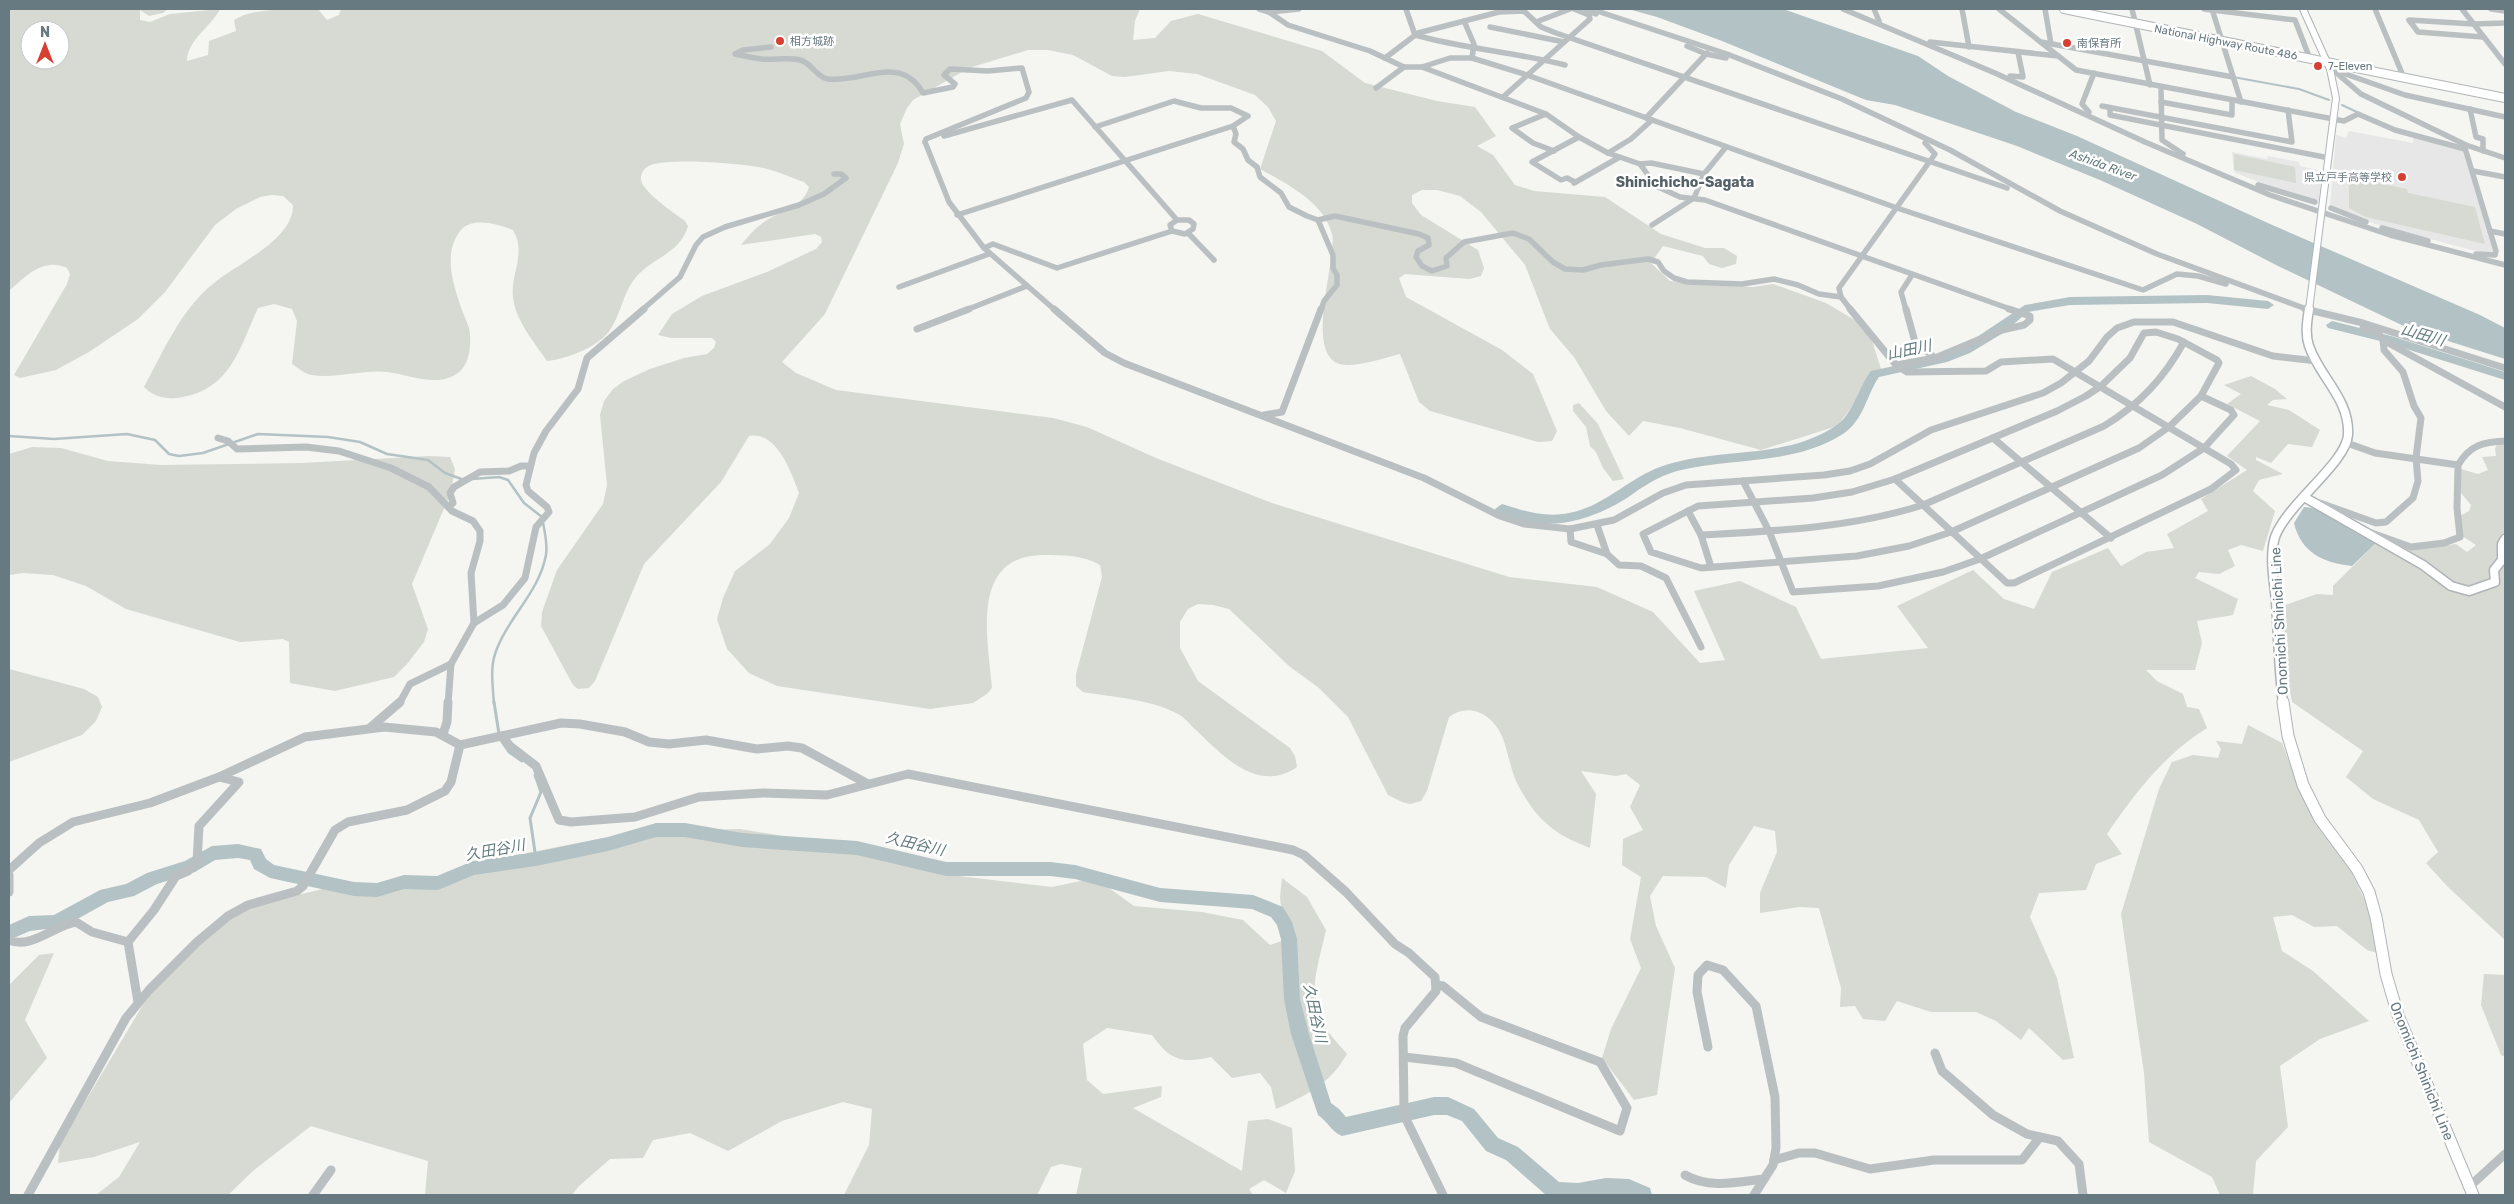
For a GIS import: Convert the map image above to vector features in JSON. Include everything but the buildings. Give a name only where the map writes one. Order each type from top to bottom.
[{"type":"highway","name":"National Highway Route 486","points":[[2064,9],[2310,59],[2330,67],[2404,78],[2505,98]]},
{"type":"main road","points":[[2303,9],[2330,67],[2336,98],[2310,307],[2306,321],[2306,340],[2316,361],[2343,405],[2349,428],[2347,443]]},
{"type":"main road","name":"Onomichi Shinichi Line","points":[[2347,443],[2344,450],[2283,520],[2273,545],[2279,679],[2294,760],[2314,809],[2353,863],[2368,891],[2377,920],[2389,988],[2398,1016],[2471,1191]]},
{"type":"main road","points":[[2304,497],[2366,531],[2460,590],[2469,591],[2495,582],[2494,570],[2502,560],[2502,544],[2505,540]]},
{"type":"street","points":[[1259,9],[1270,12],[1288,25],[1370,51],[1404,68]]},
{"type":"street","points":[[1270,12],[1299,9]]},
{"type":"street","points":[[1406,9],[1415,35]]},
{"type":"street","points":[[1536,22],[1570,9]]},
{"type":"street","points":[[1503,97],[1590,19],[1588,15],[1574,9]]},
{"type":"street","points":[[1581,9],[1676,41],[1706,54],[1729,59],[1797,85],[1925,143],[2071,221],[2205,276],[2207,279]]},
{"type":"street","points":[[1591,9],[1783,75],[1890,121],[1950,150],[2060,211],[2116,237],[2254,289],[2505,368]]},
{"type":"street","points":[[1843,9],[1995,73],[2200,166],[2270,195],[2390,236],[2505,265]]},
{"type":"street","points":[[1850,9],[2010,76],[2240,179],[2315,202]]},
{"type":"street","points":[[1874,9],[1879,21]]},
{"type":"street","points":[[1962,9],[1969,47]]},
{"type":"street","points":[[1999,9],[2076,70],[2334,119],[2344,120],[2358,114],[2410,135],[2483,151],[2505,158]]},
{"type":"street","points":[[2045,9],[2051,44]]},
{"type":"street","points":[[2132,9],[2150,84]]},
{"type":"street","points":[[2204,9],[2295,20],[2310,59]]},
{"type":"street","points":[[2212,9],[2241,102]]},
{"type":"street","points":[[2375,9],[2404,78]]},
{"type":"street","points":[[2462,9],[2505,64]]},
{"type":"street","points":[[2491,9],[2505,11]]},
{"type":"street","points":[[1385,58],[1415,35],[1440,26],[1508,10],[1524,11],[1541,28],[1567,40],[1684,77],[2007,188]]},
{"type":"street","points":[[2483,37],[2418,32],[2409,20],[2473,24],[2505,23]]},
{"type":"street","points":[[1464,21],[1472,36],[1472,58]]},
{"type":"street","points":[[1490,27],[1567,40]]},
{"type":"street","points":[[1415,35],[1473,49],[1546,59],[1565,65]]},
{"type":"street","points":[[1688,41],[1706,54],[1723,56],[1726,54]]},
{"type":"street","points":[[1930,42],[2058,56]]},
{"type":"street","points":[[2040,42],[2233,77]]},
{"type":"street","points":[[771,47],[761,50],[739,51],[735,54],[761,59],[800,60],[806,62],[821,78],[829,79],[872,72],[898,74],[915,80],[920,85],[923,93],[953,87],[955,84],[944,75],[950,69],[988,71],[1022,68],[1030,92],[1026,98],[926,139],[925,142]]},
{"type":"street","points":[[2010,76],[2023,77],[2018,52]]},
{"type":"street","points":[[1646,118],[1706,54]]},
{"type":"street","points":[[1376,88],[1404,68],[1422,66],[1450,58],[1472,58],[1527,75],[1897,208],[2143,290],[2149,289],[2171,275],[2184,274],[2254,289]]},
{"type":"street","points":[[1422,66],[1546,114],[1579,137],[1618,158],[1640,164],[1651,163],[1704,174]]},
{"type":"street","points":[[2330,67],[2405,95],[2505,117]]},
{"type":"street","points":[[2330,67],[2362,94],[2465,147],[2490,231],[2495,255],[2446,251]]},
{"type":"street","points":[[2089,112],[2082,104],[2094,74]]},
{"type":"street","points":[[2161,87],[2162,140],[2200,166]]},
{"type":"street","points":[[925,142],[1072,100],[1177,220]]},
{"type":"street","points":[[2161,102],[2232,115],[2232,100]]},
{"type":"street","points":[[957,215],[1233,126],[1248,116],[1231,108],[1201,108],[1174,101],[1095,127]]},
{"type":"street","points":[[2102,106],[2292,142],[2288,110]]},
{"type":"street","points":[[2110,108],[2110,115],[2329,158]]},
{"type":"street","points":[[2470,109],[2476,137],[2483,139],[2483,151]]},
{"type":"street","points":[[1546,114],[1512,128],[1533,143],[1541,144],[1554,151]]},
{"type":"street","points":[[1608,153],[1631,138],[1652,120]]},
{"type":"street","points":[[1233,126],[1236,134],[1234,142],[1240,145],[1247,154],[1248,160],[1257,167],[1260,177],[1281,193],[1289,207],[1318,220],[1335,216],[1419,234],[1428,238],[1429,245],[1418,251],[1416,257],[1422,266],[1432,271],[1447,266],[1446,258],[1464,242],[1513,233],[1529,239],[1553,262],[1565,269],[1583,270],[1601,265],[1648,259],[1658,262],[1664,271],[1674,278],[1687,282],[1742,284],[1774,279],[1798,285],[1819,294],[1841,297]]},
{"type":"street","points":[[1579,137],[1532,162],[1561,180],[1568,178],[1574,182],[1618,158]]},
{"type":"street","points":[[925,142],[949,202],[957,215],[989,254],[1105,353],[1124,363],[1424,478],[1500,516],[1524,524],[1570,529],[1597,525],[1614,520],[1663,493],[1686,486],[1824,476],[1850,471],[1870,464],[1931,430],[2043,393],[2062,383],[2077,371],[2117,328],[2134,322],[2145,320],[2186,326],[2273,356],[2316,361]]},
{"type":"street","points":[[1895,479],[2007,583],[2014,583],[2211,489],[2236,470],[2231,464],[2054,359],[2042,358],[2001,362],[1986,371],[1907,372],[1896,365],[1841,297],[1839,288],[1935,154],[1925,143]]},
{"type":"street","points":[[1652,225],[1694,198],[1704,174],[1726,146]]},
{"type":"street","points":[[1640,164],[1656,186],[1680,197],[1705,200],[2030,316],[2030,320],[2024,325],[2002,330],[1935,358],[1896,365]]},
{"type":"street","points":[[2472,171],[2505,177]]},
{"type":"street","points":[[443,734],[447,722],[451,664],[474,623],[504,605],[525,578],[536,527],[548,512],[547,507],[528,491],[526,485],[529,466],[546,431],[578,389],[587,358],[680,277],[686,270],[697,243],[703,237],[722,228],[792,208],[846,178],[842,174],[834,174]]},
{"type":"street","points":[[2331,208],[2381,227],[2505,260]]},
{"type":"street","points":[[984,248],[993,244],[1057,268],[1172,232],[1188,233],[1193,229],[1194,224],[1185,219],[1177,220],[1170,225],[1172,232]]},
{"type":"street","points":[[1278,422],[1287,394],[1306,351],[1324,301],[1337,285],[1337,275],[1332,268],[1333,255],[1318,220]]},
{"type":"street","points":[[2490,231],[2505,234]]},
{"type":"street","points":[[1188,233],[1214,260]]},
{"type":"street","points":[[899,287],[989,254]]},
{"type":"street","points":[[1912,275],[1901,292],[1915,342],[1935,358]]},
{"type":"street","points":[[917,329],[1027,286]]},
{"type":"street","points":[[2336,316],[2339,320],[2379,334],[2383,340],[2505,407]]},
{"type":"street","points":[[2156,332],[2184,342],[2217,360],[2219,363],[2201,396],[2169,427],[2139,448],[1952,532],[1885,552],[1857,556],[1701,568],[1651,552],[1643,534],[1698,506],[1812,498],[1852,492],[1895,479],[2058,411],[2101,386],[2130,358],[2144,333],[2156,332]]},
{"type":"street","points":[[2304,497],[2376,523],[2386,522],[2413,498],[2418,481],[2416,458],[2421,418],[2414,406],[2403,372],[2384,350],[2383,340]]},
{"type":"street","points":[[1701,535],[1857,524],[1896,515],[1923,505],[2104,426],[2126,413],[2160,383],[2184,342]]},
{"type":"street","points":[[1743,481],[1769,531],[1779,562],[1792,592],[1878,586],[1943,572],[1980,559],[2162,475],[2204,448],[2234,416],[2231,410],[2201,396]]},
{"type":"street","points":[[1260,416],[1282,412]]},
{"type":"street","points":[[218,438],[228,441],[237,449],[327,448],[346,452],[425,484],[456,514],[473,521],[478,526],[480,534],[470,581],[474,623]]},
{"type":"street","points":[[1993,438],[2111,538]]},
{"type":"street","points":[[2366,531],[2411,546],[2444,543],[2460,537],[2457,508],[2458,465],[2467,449],[2473,446],[2505,441]]},
{"type":"street","points":[[2347,443],[2375,453],[2458,465]]},
{"type":"street","points":[[449,506],[453,503],[450,494],[454,487],[480,472],[509,471],[521,466],[529,466]]},
{"type":"street","points":[[1688,511],[1701,535],[1711,567]]},
{"type":"street","points":[[1597,525],[1606,554]]},
{"type":"street","points":[[1570,529],[1571,542],[1606,554],[1619,565],[1641,566],[1666,578],[1701,647]]},
{"type":"street","points":[[370,728],[398,704],[410,684],[451,664]]},
{"type":"street","points":[[9,870],[39,843],[73,822],[141,806],[219,777],[298,740],[370,728],[443,734],[460,745],[560,723],[580,724],[625,732],[649,742],[669,744],[706,740],[757,749],[788,746],[802,748],[868,784]]},
{"type":"street","points":[[502,736],[505,744],[535,765],[550,807],[559,820],[571,822],[635,817],[658,808],[699,797],[763,793],[827,795],[853,790],[868,784],[908,774],[1293,850],[1304,855],[1346,892],[1396,944],[1409,953],[1435,977],[1436,990],[1405,1028],[1403,1036],[1405,1113],[1443,1195]]},
{"type":"street","points":[[28,1195],[126,1018],[138,1002],[228,917],[243,907],[296,891],[303,886],[335,830],[348,822],[407,810],[445,791],[451,782],[460,745]]},
{"type":"street","points":[[138,1002],[128,942],[154,910],[176,876],[188,871],[197,862],[199,826],[240,782],[219,777]]},
{"type":"street","points":[[9,875],[9,892]]},
{"type":"street","points":[[9,940],[15,943],[28,942],[64,924],[76,922],[92,932],[128,942]]},
{"type":"street","points":[[1708,1047],[1697,992],[1698,975],[1707,966],[1723,970],[1745,991],[1756,1006],[1775,1097],[1776,1148],[1774,1160],[1754,1195]]},
{"type":"street","points":[[1404,1057],[1456,1063],[1620,1131],[1627,1108],[1600,1062],[1481,1017],[1444,986],[1437,985]]},
{"type":"street","points":[[1935,1053],[1942,1071],[1993,1115],[2028,1134],[2058,1141],[2079,1164],[2083,1195]]},
{"type":"street","points":[[1774,1160],[1799,1153],[1815,1153],[1870,1169],[1934,1160],[2022,1160],[2040,1137]]},
{"type":"street","points":[[2471,1191],[2505,1154]]},
{"type":"street","points":[[313,1195],[331,1170]]},
{"type":"street","points":[[1685,1175],[1690,1179],[1713,1183],[1764,1180]]},
{"type":"shaded area","points":[[9,9],[168,9],[163,13],[149,16],[140,10],[140,20],[150,22],[170,14],[220,9],[191,46],[187,61],[208,55],[209,41],[236,31],[234,20],[252,13],[273,10],[318,9],[327,20],[339,15],[341,9],[1140,9],[1135,21],[1133,40],[1155,38],[1171,21],[1198,14],[1322,51],[1365,83],[1437,101],[1475,107],[1496,136],[1477,146],[1493,155],[1515,185],[1534,191],[1605,197],[1661,234],[1705,248],[1724,248],[1737,256],[1736,264],[1722,268],[1709,264],[1703,256],[1663,246],[1651,263],[1670,281],[1753,287],[1773,284],[1826,303],[1868,328],[1881,369],[1837,426],[1761,450],[1680,428],[1643,421],[1629,436],[1606,411],[1574,357],[1550,329],[1525,265],[1481,212],[1460,196],[1437,190],[1422,190],[1412,195],[1412,203],[1421,215],[1478,250],[1484,268],[1481,276],[1469,279],[1405,274],[1399,278],[1406,297],[1502,350],[1533,374],[1557,431],[1552,441],[1538,442],[1430,411],[1419,402],[1400,354],[1367,363],[1347,365],[1333,360],[1325,348],[1323,330],[1324,309],[1332,234],[1328,223],[1313,203],[1292,187],[1260,169],[1276,121],[1268,107],[1255,95],[1197,74],[1169,71],[1125,77],[1112,76],[1073,55],[1048,50],[1028,50],[969,68],[913,100],[900,124],[904,144],[898,163],[825,314],[782,362],[796,373],[836,390],[1053,418],[1087,427],[1156,458],[1272,503],[1509,577],[1597,587],[1653,612],[1700,663],[1725,660],[1694,591],[1740,581],[1796,607],[1821,659],[1928,648],[1897,606],[1973,570],[2004,599],[2034,609],[2052,572],[2108,548],[2121,566],[2146,552],[2174,548],[2167,534],[2208,511],[2201,499],[2247,470],[2227,456],[2260,421],[2227,404],[2241,394],[2224,385],[2251,376],[2275,389],[2287,399],[2273,400],[2267,405],[2289,410],[2320,430],[2312,447],[2288,444],[2271,463],[2256,457],[2256,460],[2283,474],[2259,480],[2253,491],[2275,511],[2263,551],[2241,545],[2228,550],[2235,566],[2219,574],[2199,572],[2195,578],[2238,599],[2233,615],[2197,621],[2202,643],[2195,670],[2146,670],[2157,681],[2183,694],[2187,707],[2199,709],[2207,728],[2164,762],[2128,804],[2107,834],[2122,854],[2096,864],[2086,890],[2039,893],[2030,917],[2057,978],[2074,1058],[2063,1060],[2029,1028],[2021,1040],[1996,1021],[1976,1012],[1931,1012],[1897,1001],[1885,1021],[1863,1019],[1855,1006],[1840,1007],[1841,988],[1819,908],[1799,907],[1760,913],[1760,893],[1777,852],[1775,831],[1754,826],[1729,865],[1726,888],[1706,877],[1663,876],[1650,896],[1656,926],[1675,968],[1657,1095],[1634,1100],[1602,1058],[1611,1029],[1641,968],[1630,939],[1641,877],[1622,865],[1623,839],[1643,830],[1630,807],[1640,785],[1626,774],[1616,776],[1581,771],[1596,794],[1590,848],[1567,838],[1543,820],[1534,810],[1517,783],[1498,728],[1486,716],[1472,711],[1464,711],[1449,717],[1427,791],[1421,801],[1410,804],[1402,802],[1388,795],[1348,717],[1319,688],[1289,666],[1229,609],[1198,604],[1188,609],[1180,622],[1180,648],[1198,681],[1290,748],[1295,756],[1297,767],[1283,774],[1269,776],[1255,774],[1242,768],[1218,751],[1182,716],[1165,708],[1130,699],[1083,692],[1076,686],[1076,674],[1102,577],[1100,565],[1080,557],[1043,555],[1019,559],[1003,569],[993,585],[988,604],[988,647],[992,688],[987,694],[973,703],[930,709],[777,686],[749,673],[727,649],[717,619],[723,598],[735,571],[770,544],[789,518],[799,493],[787,464],[775,446],[759,436],[749,436],[721,482],[644,564],[595,681],[589,688],[578,689],[573,685],[541,626],[542,612],[557,570],[603,504],[607,485],[600,415],[604,401],[613,389],[624,381],[650,369],[684,358],[707,354],[714,348],[716,342],[712,338],[671,338],[658,335],[672,314],[702,296],[767,272],[816,249],[822,242],[821,237],[815,234],[741,245],[763,223],[797,204],[802,199],[809,187],[804,182],[769,169],[734,164],[672,162],[647,167],[641,175],[643,185],[660,202],[685,221],[688,226],[684,236],[678,244],[647,267],[633,281],[613,326],[603,338],[576,353],[547,361],[526,331],[517,314],[513,289],[518,247],[513,230],[485,223],[465,226],[455,240],[452,250],[451,271],[456,293],[468,324],[470,350],[462,370],[442,380],[423,379],[379,371],[321,376],[302,371],[292,364],[297,321],[292,309],[274,304],[258,308],[232,364],[212,385],[199,392],[172,398],[157,396],[144,387],[182,318],[202,293],[275,240],[284,229],[291,217],[293,205],[283,196],[260,197],[236,209],[215,225],[165,292],[138,319],[89,352],[56,370],[20,378],[14,375],[67,284],[70,274],[67,268],[50,265],[43,266],[28,274],[9,291]]},
{"type":"shaded area","name":"県立戸手高等学校","points":[[2349,131],[2413,143],[2413,136],[2464,149],[2494,252],[2487,254],[2378,225],[2330,206],[2336,135],[2346,138]]},
{"type":"shaded area","name":"県立戸手高等学校","points":[[2232,152],[2267,159],[2268,156],[2299,162],[2300,166],[2322,171],[2319,200],[2316,201],[2283,192],[2234,172]]},
{"type":"shaded area","points":[[2234,154],[2295,167],[2296,183],[2234,170]]},
{"type":"shaded area","points":[[2349,177],[2407,189],[2408,193],[2475,207],[2485,244],[2366,217],[2349,208]]},
{"type":"shaded area","points":[[1579,403],[1598,424],[1624,479],[1613,481],[1603,468],[1596,452],[1590,446],[1586,427],[1573,411],[1573,405]]},
{"type":"shaded area","points":[[2505,442],[2505,940],[2448,887],[2426,863],[2438,852],[2419,820],[2373,799],[2346,777],[2363,751],[2292,702],[2285,667],[2282,606],[2317,594],[2333,595],[2333,586],[2376,543],[2424,548],[2456,544],[2467,552],[2476,545],[2462,536],[2460,516],[2469,511],[2471,505],[2461,493],[2461,469],[2478,474],[2488,470],[2482,457],[2496,456],[2495,448],[2498,443]]},
{"type":"shaded area","points":[[32,447],[61,448],[108,461],[161,465],[302,463],[429,456],[450,457],[455,469],[451,492],[412,584],[428,629],[424,642],[394,677],[335,691],[290,683],[289,642],[283,639],[240,642],[126,609],[86,586],[53,575],[23,573],[9,575],[9,454]]},
{"type":"shaded area","points":[[9,669],[84,689],[98,697],[102,707],[96,721],[82,735],[9,762]]},
{"type":"shaded area","points":[[2248,725],[2282,743],[2302,796],[2352,873],[2371,913],[2377,953],[2367,950],[2337,926],[2314,927],[2292,915],[2273,917],[2282,951],[2313,971],[2369,1021],[2320,1039],[2280,1066],[2288,1127],[2256,1161],[2253,1195],[2220,1195],[2212,1177],[2149,1142],[2144,1073],[2121,914],[2159,789],[2172,762],[2193,755],[2218,758],[2221,749],[2216,741],[2242,744]]},
{"type":"shaded area","points":[[740,829],[839,845],[950,875],[1052,887],[1095,878],[1134,906],[1202,912],[1243,920],[1270,945],[1285,940],[1280,897],[1282,878],[1307,897],[1326,930],[1314,990],[1316,1008],[1321,1021],[1347,1054],[1333,1074],[1325,1081],[1307,1094],[1276,1109],[1271,1087],[1260,1073],[1232,1078],[1211,1057],[1184,1060],[1171,1055],[1152,1035],[1107,1028],[1083,1044],[1087,1080],[1103,1094],[1162,1086],[1161,1097],[1133,1108],[1242,1171],[1248,1121],[1268,1119],[1292,1128],[1295,1171],[1286,1193],[1264,1180],[1249,1189],[1253,1195],[1076,1195],[1082,1168],[1061,1164],[1051,1167],[1037,1195],[844,1195],[869,1145],[872,1109],[843,1102],[782,1121],[728,1151],[690,1133],[653,1140],[643,1158],[610,1159],[578,1187],[572,1195],[425,1195],[428,1161],[311,1126],[254,1170],[228,1195],[96,1195],[119,1177],[140,1142],[94,1157],[58,1163],[60,1144],[144,1003],[169,970],[234,914],[252,906],[331,887],[348,887],[370,891],[405,884],[441,885],[465,873],[490,867],[527,853],[603,838],[699,830]]},
{"type":"shaded area","points":[[54,953],[25,1020],[47,1058],[9,1103],[9,985],[39,955]]},
{"type":"shaded area","points":[[2484,974],[2505,975],[2505,1057],[2501,1055],[2481,1005]]},
{"type":"water","name":"Ashida River","points":[[1628,9],[1783,9],[1918,56],[1948,76],[2016,112],[2077,136],[2270,224],[2480,315],[2505,328],[2505,359],[2410,329],[2278,266],[2197,224],[2100,180],[2017,146],[1895,105],[1866,100],[1722,41],[1657,17]]},
{"type":"water","points":[[2304,507],[2332,515],[2376,543],[2352,566],[2342,565],[2315,555],[2302,542],[2294,523]]},
{"type":"waterway","points":[[2233,77],[2299,89],[2329,100]]},
{"type":"waterway","points":[[2342,105],[2359,113]]},
{"type":"waterway","name":"山田川","points":[[1502,509],[1518,515],[1535,518],[1552,520],[1569,518],[1595,510],[1639,483],[1671,468],[1694,463],[1770,454],[1813,443],[1839,430],[1853,417],[1858,410],[1866,388],[1875,374],[1943,359],[1966,350],[1999,330],[2025,309],[2070,301],[2207,299],[2268,305]]},
{"type":"waterway","name":"山田川","points":[[2332,325],[2387,339],[2505,376]]},
{"type":"waterway","points":[[9,436],[54,439],[127,434],[155,440],[169,454],[179,456],[203,453],[258,434],[328,437],[360,442],[387,454],[428,460],[445,473],[464,480]]},
{"type":"waterway","points":[[472,479],[499,477],[508,480],[524,503],[542,517],[546,541],[546,555],[537,581],[500,641],[493,660],[494,704]]},
{"type":"waterway","points":[[494,702],[499,734]]},
{"type":"waterway","points":[[500,739],[509,752],[522,761]]},
{"type":"waterway","points":[[535,775],[541,792],[530,818],[536,859]]},
{"type":"waterway","name":"久田谷川","points":[[9,933],[29,924],[57,922],[79,908],[106,895],[128,891],[153,878],[189,867],[212,853],[238,851],[255,854],[260,864],[270,871],[354,889],[377,890],[404,882],[438,883],[473,868],[536,859],[608,844],[656,830],[685,830],[742,840],[857,848],[946,869],[1050,869],[1075,872],[1160,895],[1253,902],[1277,912],[1284,922],[1289,939],[1292,999],[1300,1034],[1324,1109],[1333,1115],[1342,1127],[1434,1106],[1448,1106],[1468,1115],[1492,1145],[1512,1153],[1555,1191],[1578,1192],[1606,1187],[1629,1188],[1643,1195]]},
{"type":"place","name":"相方城跡","points":[[780,41]]},
{"type":"place","name":"南保育所","points":[[2067,43]]},
{"type":"place","name":"7-Eleven","points":[[2318,66]]},
{"type":"place","name":"県立戸手高等学校","points":[[2402,177]]},
{"type":"district","name":"Shinichicho-Sagata","points":[[1685,182]]}]
